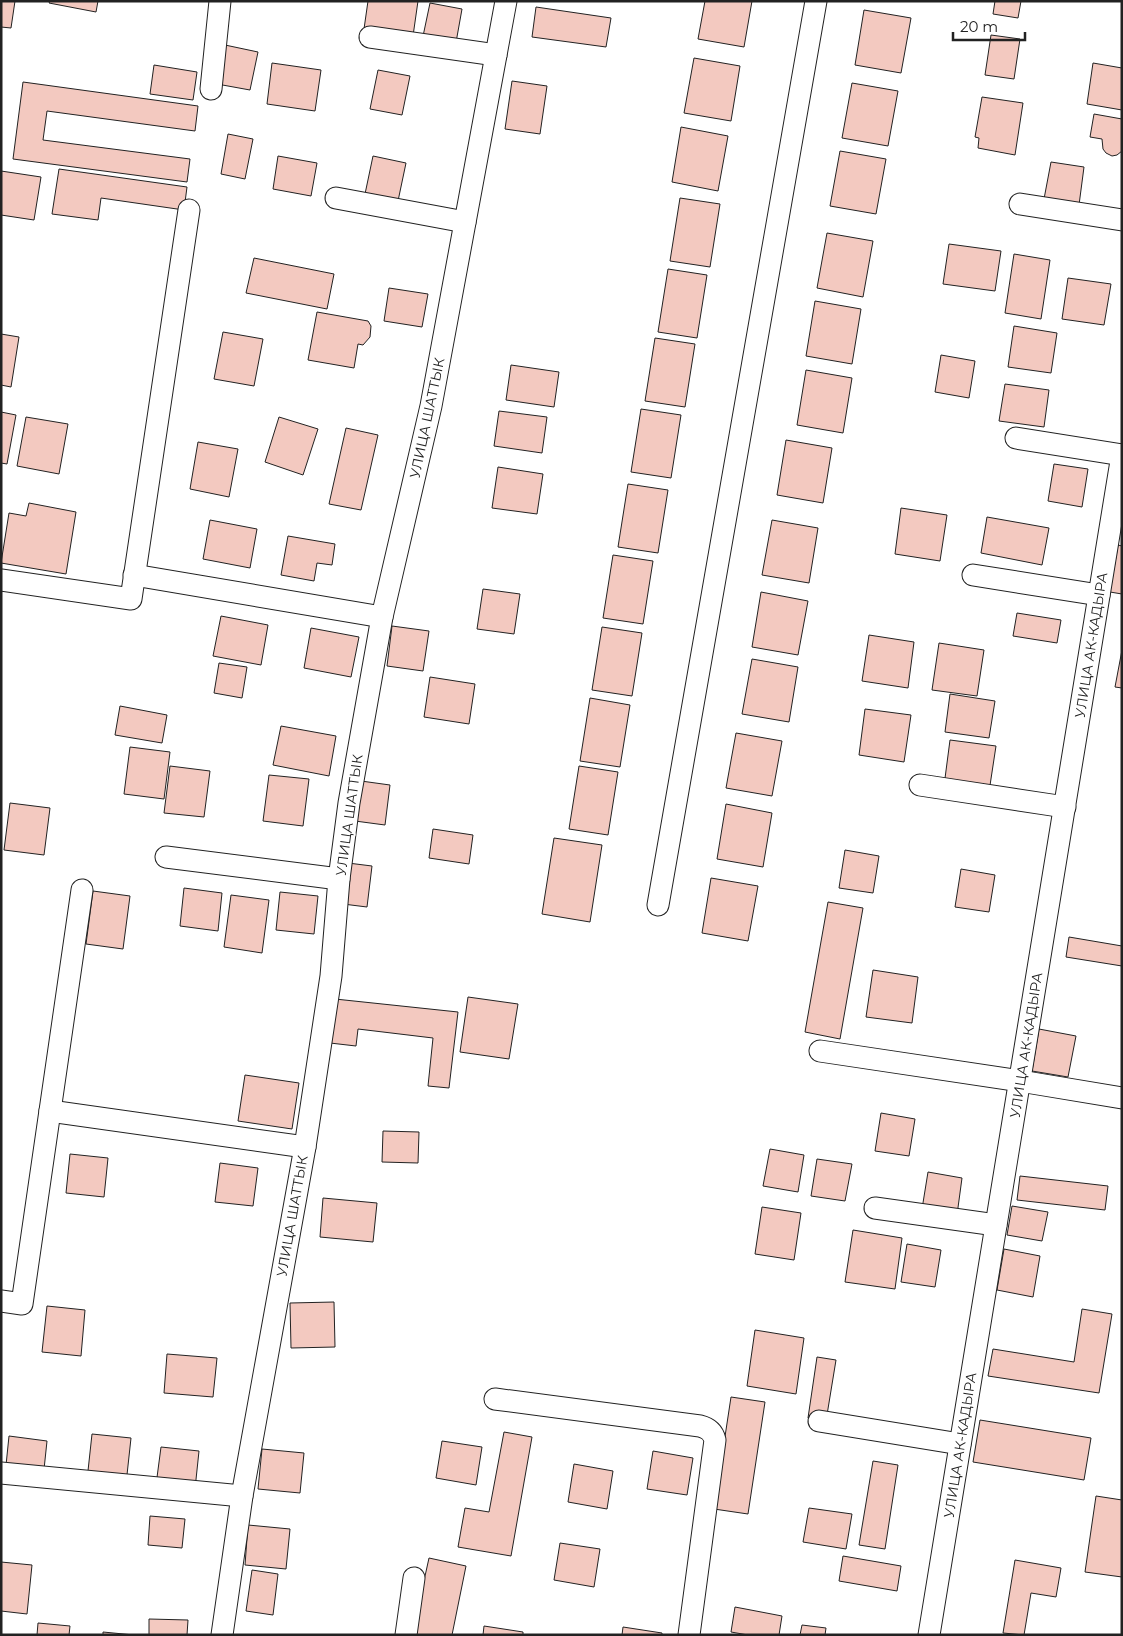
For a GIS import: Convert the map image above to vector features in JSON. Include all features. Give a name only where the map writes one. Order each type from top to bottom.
[{"type":"street","points":[[211,89],[220,1]]},
{"type":"street","name":"УЛИЦА ШАТТЫК","points":[[222,1635],[242,1496],[305,1147],[331,976],[339,880],[349,803],[382,617],[431,406],[506,1]]},
{"type":"street","points":[[658,905],[816,1]]},
{"type":"street","points":[[370,36],[496,55]]},
{"type":"street","points":[[336,198],[465,222]]},
{"type":"street","points":[[1020,204],[1122,220]]},
{"type":"street","points":[[1,580],[131,599],[189,210]]},
{"type":"street","points":[[1016,438],[1122,455]]},
{"type":"street","name":"УЛИЦА АК-КАДЫРА","points":[[929,1635],[1122,455]]},
{"type":"street","points":[[134,575],[382,617]]},
{"type":"street","points":[[972,575],[1099,595]]},
{"type":"street","points":[[920,785],[1064,807]]},
{"type":"street","points":[[166,857],[339,880]]},
{"type":"street","points":[[1,1302],[22,1304],[82,890]]},
{"type":"street","points":[[820,1051],[1122,1098]]},
{"type":"street","points":[[50,1111],[305,1147]]},
{"type":"street","points":[[875,1208],[996,1225]]},
{"type":"street","points":[[495,1399],[700,1426],[712,1432],[715,1440],[689,1635]]},
{"type":"street","points":[[820,1421],[960,1444]]},
{"type":"street","points":[[1,1473],[242,1496]]},
{"type":"street","points":[[406,1635],[414,1578]]},
{"type":"building","points":[[1,1],[15,1],[11,28],[1,27]]},
{"type":"building","points":[[50,1],[98,1],[96,12],[49,3]]},
{"type":"building","points":[[368,1],[418,1],[413,36],[364,29]]},
{"type":"building","points":[[705,1],[752,1],[744,47],[698,39]]},
{"type":"building","points":[[995,1],[1021,1],[1018,18],[993,14]]},
{"type":"building","points":[[430,3],[462,9],[455,48],[422,41]]},
{"type":"building","points":[[536,7],[611,18],[606,47],[532,37]]},
{"type":"building","points":[[864,10],[911,18],[901,73],[855,65]]},
{"type":"building","points":[[991,35],[1020,39],[1014,79],[985,75]]},
{"type":"building","points":[[225,45],[258,52],[250,90],[217,84]]},
{"type":"building","points":[[694,58],[740,66],[731,121],[684,113]]},
{"type":"building","points":[[272,63],[321,70],[315,111],[267,104]]},
{"type":"building","points":[[1093,63],[1122,68],[1122,110],[1087,104]]},
{"type":"building","points":[[154,65],[197,72],[193,100],[150,94]]},
{"type":"building","points":[[378,70],[410,76],[402,115],[370,109]]},
{"type":"building","points":[[512,81],[547,86],[540,134],[505,129]]},
{"type":"building","points":[[23,82],[198,106],[195,131],[47,111],[43,140],[190,159],[187,182],[13,159]]},
{"type":"building","points":[[852,83],[898,91],[888,146],[842,138]]},
{"type":"building","points":[[982,97],[1023,103],[1015,155],[978,148],[979,138],[975,137]]},
{"type":"building","points":[[1094,114],[1122,119],[1122,151],[1117,155],[1112,156],[1106,153],[1103,149],[1102,139],[1090,137]]},
{"type":"building","points":[[681,127],[728,136],[718,191],[672,182]]},
{"type":"building","points":[[228,134],[253,139],[245,179],[221,174]]},
{"type":"building","points":[[840,151],[886,159],[876,214],[830,206]]},
{"type":"building","points":[[278,156],[317,163],[311,196],[273,189]]},
{"type":"building","points":[[373,156],[406,163],[398,201],[365,194]]},
{"type":"building","points":[[1051,162],[1084,167],[1079,205],[1044,199]]},
{"type":"building","points":[[59,169],[187,187],[184,210],[101,198],[98,220],[52,214]]},
{"type":"building","points":[[1,171],[41,177],[34,220],[1,215]]},
{"type":"building","points":[[680,198],[720,204],[710,267],[670,261]]},
{"type":"building","points":[[827,233],[873,241],[863,297],[817,288]]},
{"type":"building","points":[[949,244],[1001,251],[995,291],[943,284]]},
{"type":"building","points":[[1014,254],[1050,260],[1041,319],[1005,313]]},
{"type":"building","points":[[254,258],[334,274],[327,309],[246,293]]},
{"type":"building","points":[[668,269],[707,275],[697,338],[658,332]]},
{"type":"building","points":[[1068,278],[1111,284],[1104,325],[1062,319]]},
{"type":"building","points":[[389,288],[428,294],[422,327],[384,321]]},
{"type":"building","points":[[815,301],[861,309],[852,364],[806,356]]},
{"type":"building","points":[[317,312],[368,321],[371,326],[370,337],[363,345],[358,344],[354,368],[308,360]]},
{"type":"building","points":[[1014,326],[1057,333],[1051,373],[1008,367]]},
{"type":"building","points":[[223,332],[263,339],[254,386],[214,379]]},
{"type":"building","points":[[1,334],[19,337],[11,387],[1,385]]},
{"type":"building","points":[[655,338],[695,344],[685,407],[645,401]]},
{"type":"building","points":[[941,355],[975,361],[969,398],[935,392]]},
{"type":"building","points":[[511,365],[559,372],[554,407],[506,400]]},
{"type":"building","points":[[806,370],[852,378],[843,433],[797,425]]},
{"type":"building","points":[[1005,384],[1049,390],[1044,427],[999,421]]},
{"type":"building","points":[[641,409],[681,415],[671,478],[631,472]]},
{"type":"building","points":[[499,411],[547,417],[542,453],[494,446]]},
{"type":"building","points":[[1,412],[16,415],[7,464],[1,463]]},
{"type":"building","points":[[26,417],[68,424],[59,474],[17,466]]},
{"type":"building","points":[[279,417],[318,429],[303,475],[265,462]]},
{"type":"building","points":[[346,428],[378,435],[361,510],[329,504]]},
{"type":"building","points":[[786,440],[832,448],[823,503],[777,495]]},
{"type":"building","points":[[198,442],[238,449],[229,497],[190,489]]},
{"type":"building","points":[[1054,464],[1088,469],[1082,507],[1048,501]]},
{"type":"building","points":[[498,467],[543,474],[537,514],[492,508]]},
{"type":"building","points":[[628,484],[668,490],[658,553],[618,547]]},
{"type":"building","points":[[29,503],[76,512],[66,574],[1,563],[9,513],[26,516]]},
{"type":"building","points":[[901,508],[947,515],[940,561],[895,554]]},
{"type":"building","points":[[987,517],[1049,528],[1042,565],[981,553]]},
{"type":"building","points":[[210,520],[257,529],[250,568],[203,559]]},
{"type":"building","points":[[772,520],[818,528],[809,583],[762,575]]},
{"type":"building","points":[[288,536],[335,544],[332,565],[317,563],[314,581],[281,575]]},
{"type":"building","points":[[1118,545],[1122,546],[1122,594],[1110,592]]},
{"type":"building","points":[[613,555],[653,561],[643,624],[603,618]]},
{"type":"building","points":[[483,589],[520,594],[514,634],[477,629]]},
{"type":"building","points":[[761,592],[808,601],[798,655],[752,647]]},
{"type":"building","points":[[1017,613],[1061,620],[1057,643],[1013,636]]},
{"type":"building","points":[[221,616],[268,625],[261,665],[213,656]]},
{"type":"building","points":[[392,626],[429,631],[423,671],[387,666]]},
{"type":"building","points":[[602,627],[642,633],[632,696],[592,690]]},
{"type":"building","points":[[311,628],[359,637],[351,677],[304,668]]},
{"type":"building","points":[[869,635],[914,642],[908,688],[862,681]]},
{"type":"building","points":[[939,643],[984,650],[977,696],[932,690]]},
{"type":"building","points":[[1122,650],[1122,688],[1115,687]]},
{"type":"building","points":[[752,659],[798,667],[789,722],[742,714]]},
{"type":"building","points":[[219,663],[247,667],[242,698],[214,693]]},
{"type":"building","points":[[430,677],[475,684],[469,724],[424,717]]},
{"type":"building","points":[[950,694],[995,701],[989,738],[945,732]]},
{"type":"building","points":[[590,698],[630,705],[620,767],[580,761]]},
{"type":"building","points":[[120,706],[167,715],[162,743],[115,735]]},
{"type":"building","points":[[865,709],[911,715],[904,762],[859,755]]},
{"type":"building","points":[[281,726],[336,736],[329,776],[273,765]]},
{"type":"building","points":[[736,733],[782,741],[772,796],[726,788]]},
{"type":"building","points":[[950,740],[996,746],[989,792],[944,786]]},
{"type":"building","points":[[130,747],[170,752],[164,799],[124,794]]},
{"type":"building","points":[[170,766],[210,771],[204,817],[164,813]]},
{"type":"building","points":[[579,766],[618,772],[608,835],[569,829]]},
{"type":"building","points":[[269,775],[309,779],[303,826],[263,821]]},
{"type":"building","points":[[361,781],[390,785],[385,825],[355,821]]},
{"type":"building","points":[[10,803],[50,808],[44,855],[4,850]]},
{"type":"building","points":[[726,804],[772,813],[763,867],[717,859]]},
{"type":"building","points":[[433,829],[473,835],[469,864],[429,858]]},
{"type":"building","points":[[554,838],[602,845],[590,922],[542,914]]},
{"type":"building","points":[[845,850],[879,856],[873,893],[839,888]]},
{"type":"building","points":[[348,863],[372,866],[367,907],[343,904]]},
{"type":"building","points":[[961,869],[995,875],[989,912],[955,907]]},
{"type":"building","points":[[711,878],[758,886],[748,941],[702,933]]},
{"type":"building","points":[[184,888],[222,893],[218,931],[180,926]]},
{"type":"building","points":[[93,891],[130,896],[123,949],[86,944]]},
{"type":"building","points":[[280,892],[318,896],[314,934],[276,930]]},
{"type":"building","points":[[231,895],[269,900],[262,953],[224,947]]},
{"type":"building","points":[[828,902],[863,908],[840,1039],[805,1032]]},
{"type":"building","points":[[1069,937],[1122,946],[1122,966],[1066,957]]},
{"type":"building","points":[[873,970],[918,977],[912,1023],[866,1017]]},
{"type":"building","points":[[468,997],[518,1004],[509,1059],[460,1052]]},
{"type":"building","points":[[335,999],[458,1012],[449,1088],[428,1086],[433,1038],[358,1029],[356,1046],[330,1043]]},
{"type":"building","points":[[1039,1029],[1076,1036],[1068,1077],[1032,1071]]},
{"type":"building","points":[[245,1075],[299,1083],[292,1129],[238,1121]]},
{"type":"building","points":[[881,1113],[915,1119],[909,1156],[875,1151]]},
{"type":"building","points":[[383,1131],[419,1132],[418,1163],[382,1162]]},
{"type":"building","points":[[770,1149],[804,1155],[798,1192],[763,1186]]},
{"type":"building","points":[[70,1154],[108,1158],[104,1197],[66,1193]]},
{"type":"building","points":[[817,1159],[852,1164],[845,1201],[811,1196]]},
{"type":"building","points":[[220,1163],[258,1168],[253,1206],[215,1202]]},
{"type":"building","points":[[928,1172],[962,1178],[957,1215],[922,1209]]},
{"type":"building","points":[[1020,1176],[1108,1186],[1105,1210],[1017,1200]]},
{"type":"building","points":[[323,1198],[377,1203],[373,1242],[320,1237]]},
{"type":"building","points":[[1012,1206],[1048,1212],[1042,1241],[1007,1235]]},
{"type":"building","points":[[762,1207],[801,1213],[794,1260],[755,1254]]},
{"type":"building","points":[[853,1230],[902,1238],[895,1289],[845,1282]]},
{"type":"building","points":[[907,1244],[941,1250],[935,1287],[901,1282]]},
{"type":"building","points":[[1004,1249],[1040,1256],[1033,1297],[997,1290]]},
{"type":"building","points":[[334,1302],[335,1347],[291,1348],[290,1303]]},
{"type":"building","points":[[47,1306],[85,1310],[81,1356],[42,1352]]},
{"type":"building","points":[[1082,1309],[1112,1314],[1099,1393],[988,1376],[993,1349],[1074,1362]]},
{"type":"building","points":[[755,1330],[804,1338],[796,1394],[747,1386]]},
{"type":"building","points":[[167,1354],[217,1358],[213,1397],[164,1393]]},
{"type":"building","points":[[817,1357],[836,1360],[826,1421],[808,1418]]},
{"type":"building","points":[[731,1397],[765,1402],[748,1514],[714,1509]]},
{"type":"building","points":[[980,1420],[1091,1438],[1084,1480],[973,1462]]},
{"type":"building","points":[[504,1432],[532,1437],[511,1556],[458,1547],[465,1508],[489,1512]]},
{"type":"building","points":[[92,1434],[131,1438],[126,1484],[87,1480]]},
{"type":"building","points":[[9,1436],[47,1441],[43,1479],[5,1475]]},
{"type":"building","points":[[442,1441],[482,1447],[476,1485],[436,1478]]},
{"type":"building","points":[[161,1447],[199,1451],[195,1489],[156,1485]]},
{"type":"building","points":[[262,1449],[304,1453],[300,1493],[258,1489]]},
{"type":"building","points":[[653,1451],[693,1458],[687,1495],[647,1489]]},
{"type":"building","points":[[873,1461],[898,1465],[885,1549],[859,1545]]},
{"type":"building","points":[[574,1464],[613,1471],[607,1509],[568,1502]]},
{"type":"building","points":[[1096,1496],[1122,1500],[1122,1577],[1085,1572]]},
{"type":"building","points":[[809,1508],[852,1514],[846,1549],[803,1542]]},
{"type":"building","points":[[150,1516],[185,1519],[182,1548],[148,1545]]},
{"type":"building","points":[[248,1525],[290,1529],[286,1569],[245,1565]]},
{"type":"building","points":[[560,1543],[600,1549],[594,1587],[554,1580]]},
{"type":"building","points":[[843,1556],[901,1566],[897,1591],[839,1581]]},
{"type":"building","points":[[429,1558],[466,1566],[452,1635],[412,1635]]},
{"type":"building","points":[[1015,1560],[1061,1568],[1056,1597],[1031,1593],[1024,1635],[1003,1633]]},
{"type":"building","points":[[1,1562],[32,1565],[27,1614],[1,1611]]},
{"type":"building","points":[[252,1570],[278,1574],[273,1615],[246,1611]]},
{"type":"building","points":[[735,1607],[782,1616],[779,1635],[748,1635],[731,1632]]},
{"type":"building","points":[[149,1619],[188,1620],[187,1635],[149,1635]]},
{"type":"building","points":[[38,1623],[70,1626],[69,1635],[37,1635]]},
{"type":"building","points":[[802,1625],[826,1628],[825,1635],[800,1635]]},
{"type":"building","points":[[484,1626],[523,1632],[523,1635],[483,1635]]},
{"type":"building","points":[[623,1627],[662,1633],[662,1635],[622,1635]]},
{"type":"building","points":[[103,1632],[134,1635],[103,1635]]}]
